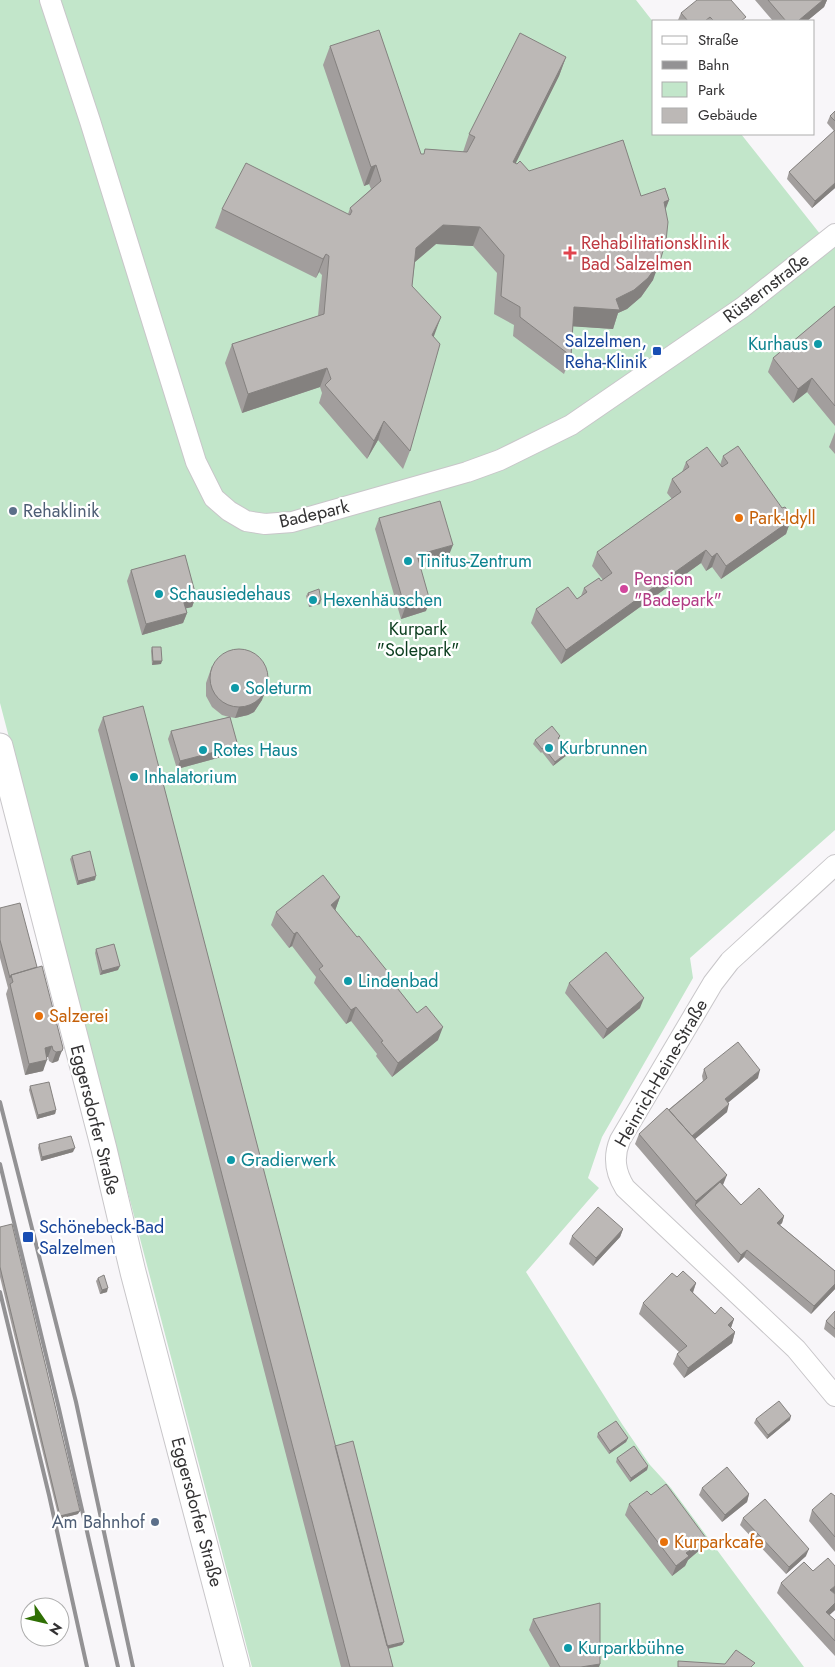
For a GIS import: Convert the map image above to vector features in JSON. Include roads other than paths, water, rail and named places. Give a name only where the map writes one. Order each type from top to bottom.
[{"type":"street","name":"Badepark","points":[[50,0],[97,143],[196,462],[214,498],[229,511],[246,520],[265,524],[292,522],[467,472],[500,460],[571,425],[694,340]]},
{"type":"street","name":"Rüsternstraße","points":[[694,340],[744,307],[835,234]]},
{"type":"street","name":"Eggersdorfer Straße","points":[[0,746],[104,1149],[133,1272],[237,1667]]},
{"type":"street","name":"Heinrich-Heine-Straße","points":[[835,864],[730,961],[713,983],[624,1132],[615,1151],[615,1166],[625,1188],[796,1349],[835,1396]]},
{"type":"railway","points":[[0,1102],[76,1402],[133,1667]]},
{"type":"railway","points":[[0,1164],[118,1667]]},
{"type":"railway","points":[[0,1292],[49,1495],[87,1667]]},
{"type":"place","name":"Rehabilitationsklinik Bad Salzelmen","points":[[570,253]]},
{"type":"place","name":"Kurhaus","points":[[818,344]]},
{"type":"place","name":"Salzelmen, Reha-Klinik","points":[[657,351]]},
{"type":"place","name":"Rehaklinik","points":[[13,511]]},
{"type":"place","name":"Park-Idyll","points":[[739,518]]},
{"type":"place","name":"Tinitus-Zentrum","points":[[408,561]]},
{"type":"place","name":"Pension \"Badepark\"","points":[[624,589]]},
{"type":"place","name":"Schausiedehaus","points":[[159,594]]},
{"type":"place","name":"Hexenhäuschen","points":[[313,600]]},
{"type":"place","name":"Soleturm","points":[[235,688]]},
{"type":"place","name":"Kurbrunnen","points":[[549,748]]},
{"type":"place","name":"Rotes Haus","points":[[203,750]]},
{"type":"place","name":"Inhalatorium","points":[[134,777]]},
{"type":"place","name":"Lindenbad","points":[[348,981]]},
{"type":"place","name":"Salzerei","points":[[39,1016]]},
{"type":"place","name":"Gradierwerk","points":[[231,1160]]},
{"type":"place","name":"Schönebeck-Bad Salzelmen","points":[[28,1237]]},
{"type":"place","name":"Am Bahnhof","points":[[155,1522]]},
{"type":"place","name":"Kurparkcafe","points":[[664,1542]]},
{"type":"place","name":"Kurparkbühne","points":[[568,1648]]},
{"type":"park label","name":"Kurpark \"Solepark\"","points":[[418,639]]}]
